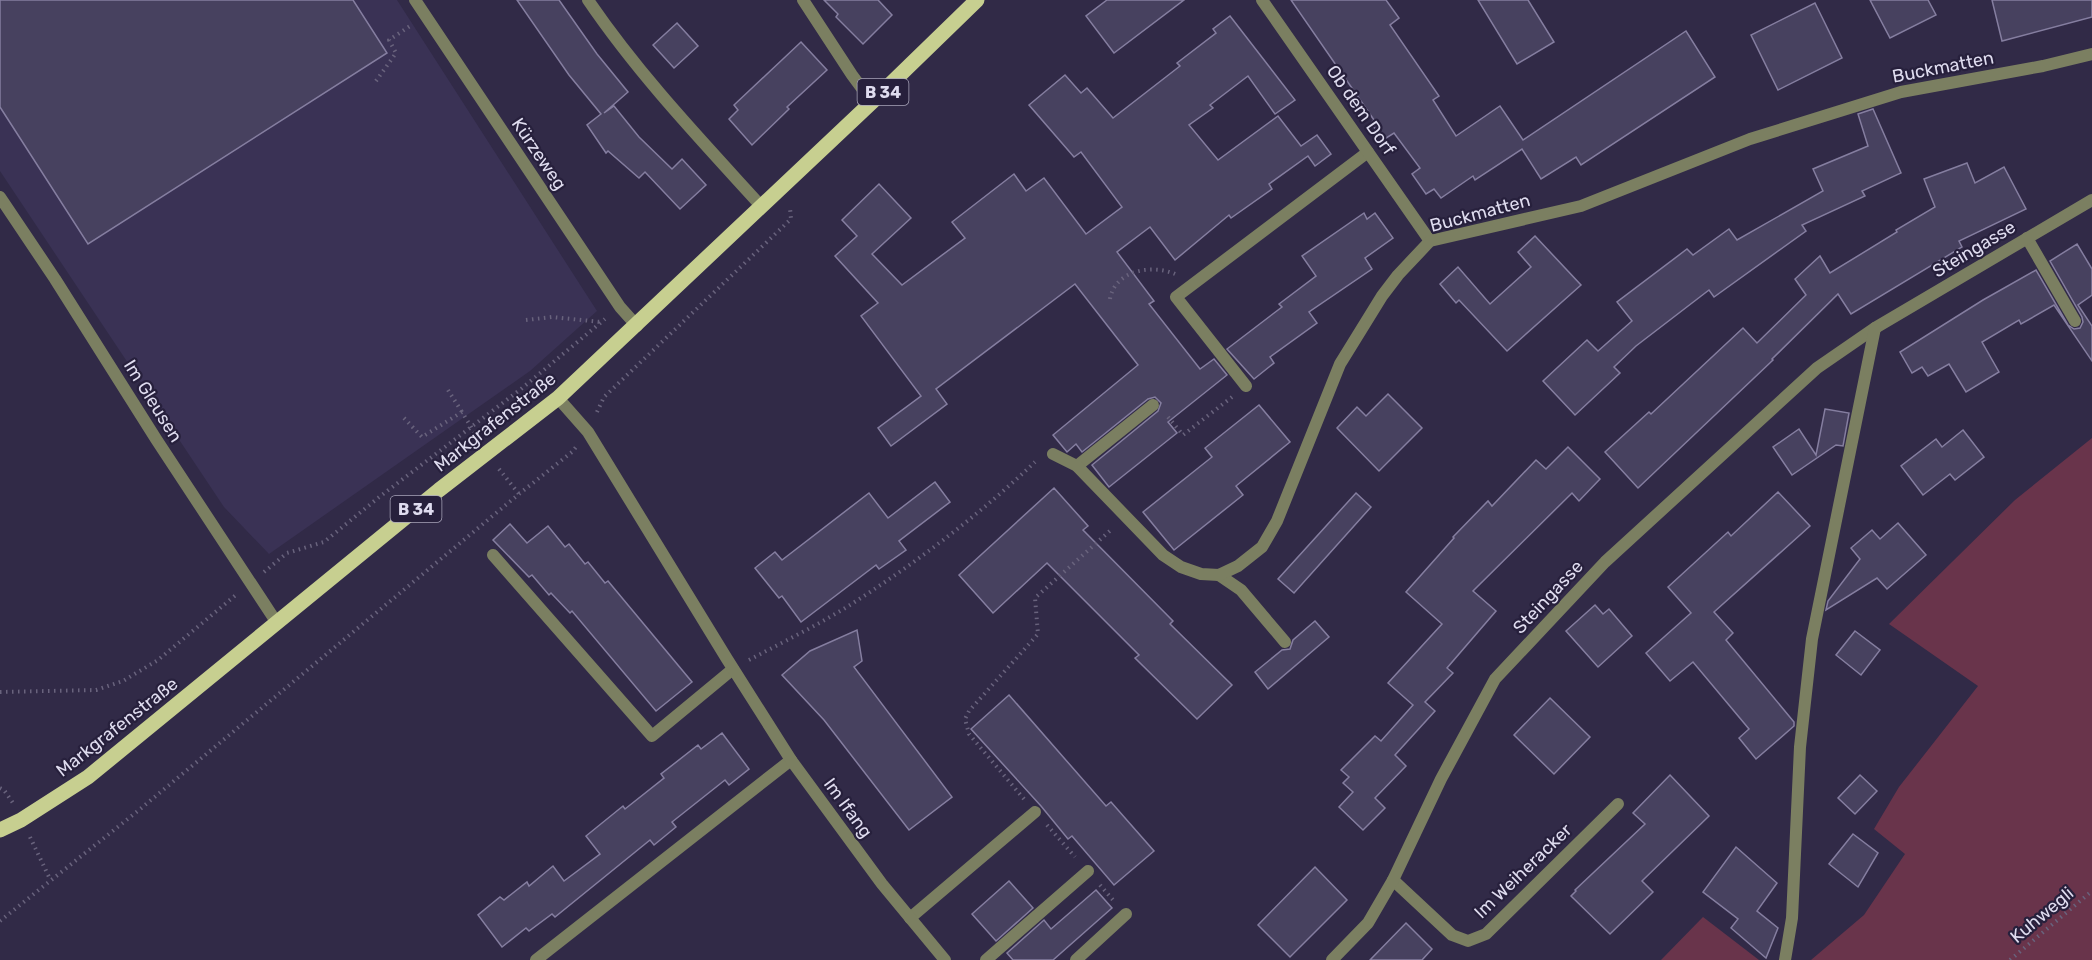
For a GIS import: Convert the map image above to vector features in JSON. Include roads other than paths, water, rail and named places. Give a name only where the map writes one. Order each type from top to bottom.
[{"type":"main road","name":"Markgrafenstraße","points":[[0,830],[21,820],[88,777],[439,490],[558,398],[637,326],[977,0]]},
{"type":"street","name":"Kürzeweg","points":[[415,0],[620,307],[637,326]]},
{"type":"street","points":[[588,0],[635,64],[761,206]]},
{"type":"street","points":[[803,0],[872,102]]},
{"type":"street","name":"Ob dem Dorf","points":[[1262,0],[1430,241]]},
{"type":"street","name":"Buckmatten","points":[[1219,575],[1238,566],[1262,547],[1277,521],[1340,364],[1360,329],[1393,282],[1430,241],[1581,206],[1750,139],[1901,92],[2043,66],[2092,54]]},
{"type":"street","points":[[1246,386],[1176,297],[1368,152]]},
{"type":"street","name":"Im Gleusen","points":[[0,198],[55,279],[156,439],[277,623]]},
{"type":"street","name":"Steingasse","points":[[1332,960],[1368,923],[1394,880],[1441,779],[1495,679],[1605,562],[1817,368],[1875,328],[2092,200]]},
{"type":"street","points":[[2027,238],[2075,321]]},
{"type":"street","points":[[1785,960],[1792,918],[1800,747],[1812,639],[1875,328]]},
{"type":"street","name":"Im Ifang","points":[[558,398],[588,432],[791,760],[882,884],[945,960]]},
{"type":"street","points":[[1077,466],[1153,405]]},
{"type":"street","points":[[1053,454],[1077,466],[1164,555],[1180,567],[1201,574],[1219,575],[1241,590],[1285,642]]},
{"type":"street","points":[[493,555],[652,736],[733,669]]},
{"type":"street","points":[[536,960],[791,760]]},
{"type":"street","name":"Im Weiheracker","points":[[1394,880],[1452,935],[1468,940],[1486,934],[1618,804]]},
{"type":"street","points":[[910,918],[1035,812]]},
{"type":"street","points":[[986,960],[1088,871]]},
{"type":"street","points":[[1076,960],[1126,914]]}]
